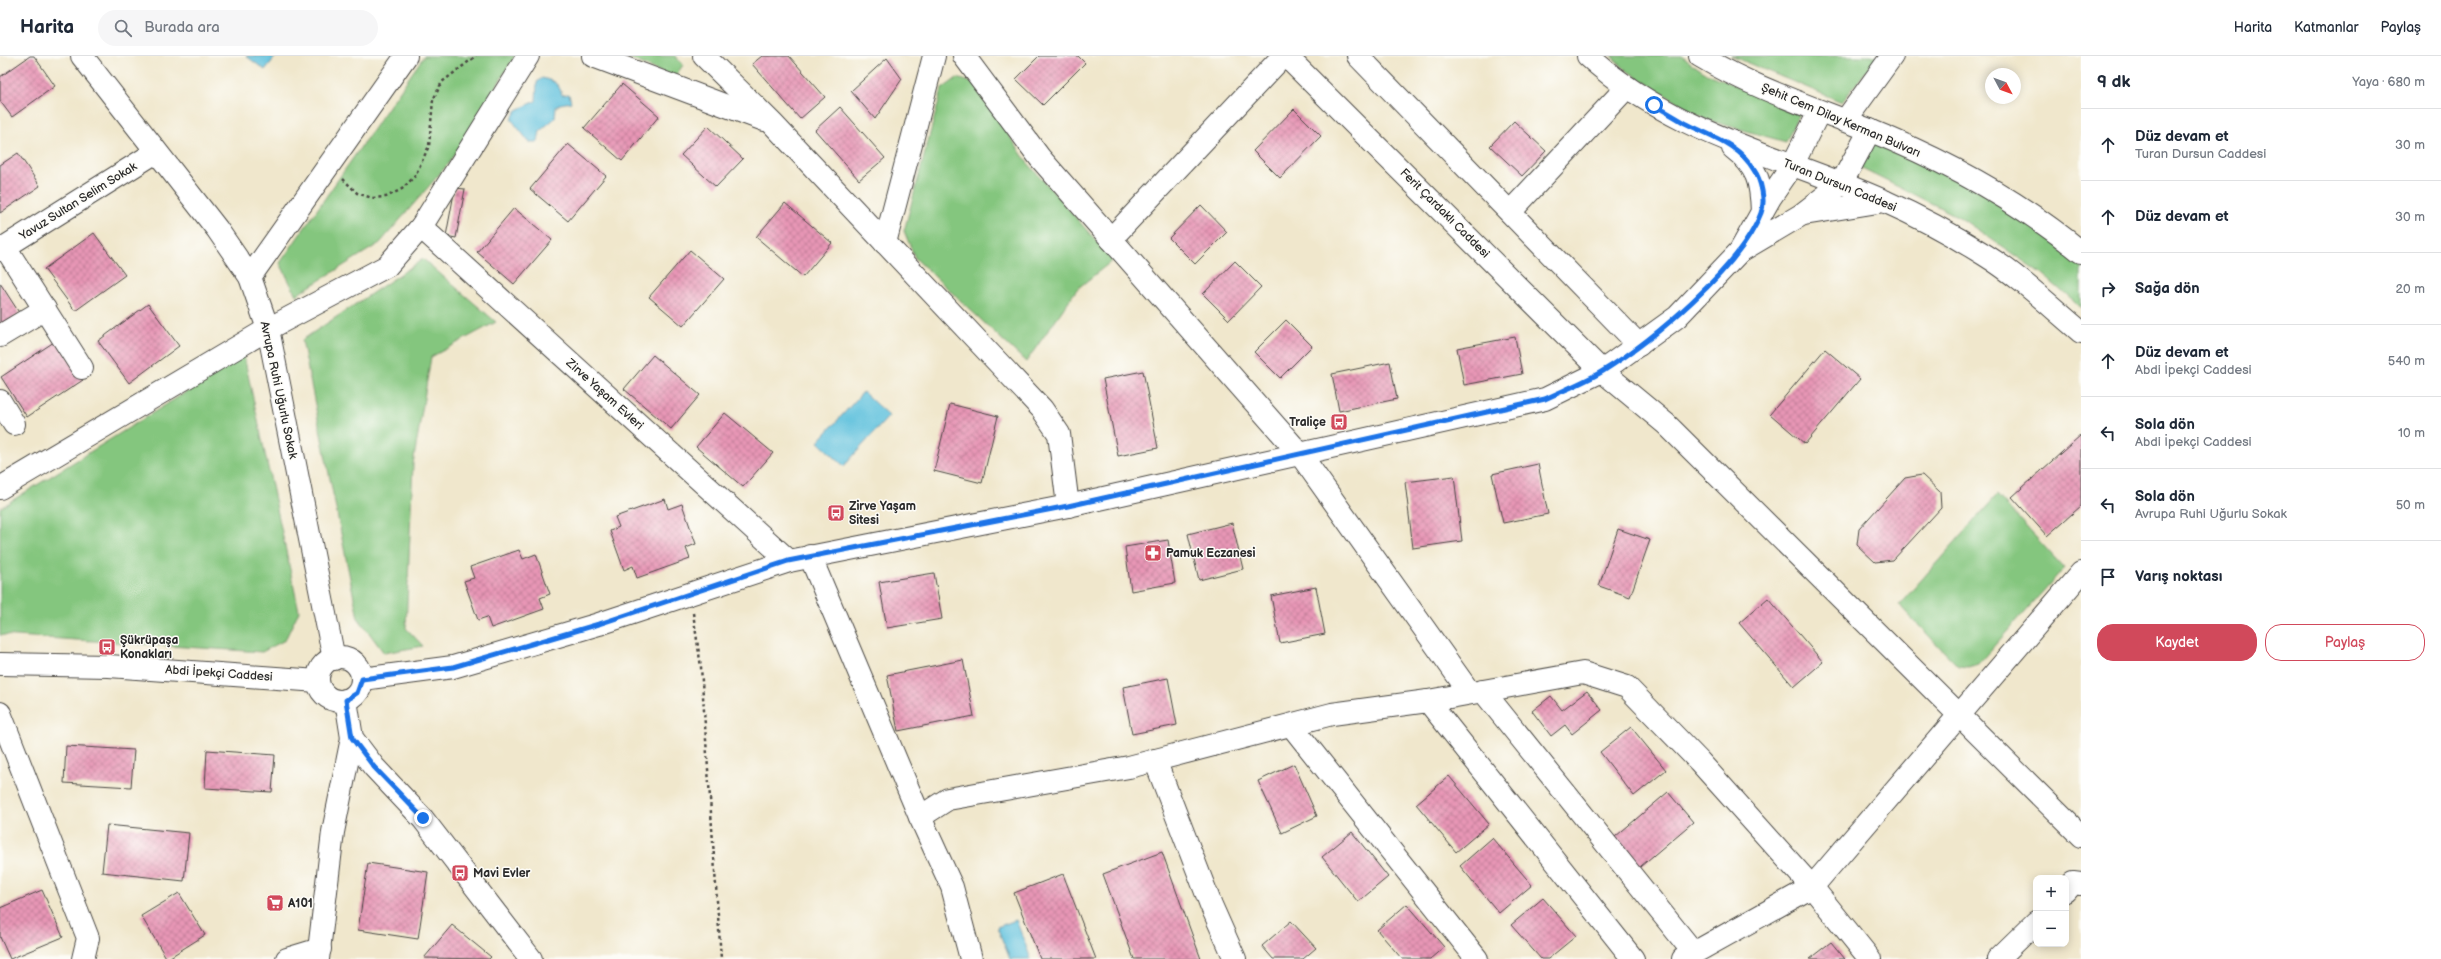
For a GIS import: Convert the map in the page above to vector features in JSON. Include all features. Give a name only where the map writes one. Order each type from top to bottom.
[{"type":"street","name":"Avrupa Ruhi Uğurlu Sokak","points":[[82,56],[217,229],[250,277],[268,329],[334,659]]},
{"type":"street","points":[[250,277],[406,56]]},
{"type":"street","points":[[0,488],[268,329],[387,266],[421,227],[528,56]]},
{"type":"street","points":[[593,56],[772,123]]},
{"type":"street","points":[[704,56],[772,123],[1046,415],[1059,434],[1068,506]]},
{"type":"street","points":[[885,243],[934,56]]},
{"type":"street","points":[[964,56],[1040,158],[1300,454],[1476,692],[1689,956],[1812,887],[2081,573]]},
{"type":"street","points":[[1111,239],[1283,56]]},
{"type":"street","name":"Ferit Çardaklı Caddesi","points":[[1286,56],[1602,371],[1666,424],[2081,836]]},
{"type":"street","points":[[1358,56],[1638,345]]},
{"type":"street","name":"Turan Dursun Caddesi","points":[[1588,56],[1627,87],[1686,123],[1720,139],[1884,201],[1986,255],[2028,287],[2081,332]]},
{"type":"street","name":"Şehit Cem Dilay Kerman Bulvarı","points":[[1700,56],[1731,73],[1819,112],[1870,130],[1952,169],[1993,191],[2037,218],[2081,252]]},
{"type":"street","points":[[1845,121],[1892,56]]},
{"type":"street","points":[[1510,212],[1627,87]]},
{"type":"street","points":[[362,679],[453,667],[599,624],[788,561],[1068,506],[1545,399],[1602,371],[1677,317],[1740,251],[1762,212],[1792,166],[1819,112]]},
{"type":"street","points":[[1740,251],[1801,215],[1841,184],[1870,130]]},
{"type":"street","points":[[1720,139],[1747,158],[1755,171],[1761,188],[1762,212]]},
{"type":"street","name":"Yavuz Sultan Selim Sokak","points":[[3,248],[156,152]]},
{"type":"street","points":[[1801,215],[1884,201]]},
{"type":"street","name":"Zirve Yaşam Evleri","points":[[421,227],[788,561]]},
{"type":"street","points":[[3,248],[45,309],[82,368]]},
{"type":"street","points":[[0,336],[45,309]]},
{"type":"street","points":[[0,401],[14,424]]},
{"type":"street","points":[[810,556],[920,817],[952,887],[971,959]]},
{"type":"street","points":[[341,658],[353,662],[358,666],[362,679],[357,693],[346,700],[331,699],[324,695],[318,680],[322,667],[334,659],[341,658]]},
{"type":"street","name":"Abdi İpekçi Caddesi","points":[[0,664],[109,666],[318,680]]},
{"type":"street","points":[[920,817],[948,799],[1129,767],[1332,714],[1428,701],[1583,673],[1627,687],[1699,761],[1812,887],[1870,959]]},
{"type":"street","points":[[287,959],[319,954],[333,832],[352,738],[346,700]]},
{"type":"street","points":[[1428,701],[1633,959]]},
{"type":"street","points":[[0,713],[88,938],[83,959]]},
{"type":"street","points":[[1291,725],[1477,959]]},
{"type":"street","points":[[352,738],[374,767],[423,818],[531,959]]},
{"type":"street","points":[[1155,760],[1211,905],[1235,959]]},
{"type":"street","points":[[2069,888],[2074,883],[2081,884]]},
{"type":"street","points":[[1998,959],[2033,925]]},
{"type":"path","points":[[330,163],[344,181],[357,193],[372,198],[386,197],[402,189],[415,176],[429,146],[434,100],[442,82],[476,56]]},
{"type":"path","points":[[691,594],[701,667],[721,959]]},
{"type":"green space","points":[[424,56],[515,56],[449,163],[380,243],[296,295],[280,263]]},
{"type":"green space","points":[[625,56],[675,56],[683,65],[674,78]]},
{"type":"green space","points":[[1611,56],[1681,56],[1704,72],[1799,113],[1786,142],[1704,119],[1626,70]]},
{"type":"green space","points":[[1731,56],[1878,56],[1842,102]]},
{"type":"green space","points":[[957,78],[974,83],[1027,162],[1113,260],[1077,289],[1026,362],[915,258],[904,231],[942,89]]},
{"type":"green space","points":[[1876,137],[1980,191],[2081,262],[2081,308],[2042,274],[1959,217],[1860,168]]},
{"type":"green space","points":[[423,259],[496,322],[431,357],[413,464],[406,628],[423,646],[384,653],[358,618],[302,340]]},
{"type":"green space","points":[[244,356],[299,611],[285,640],[262,652],[0,635],[0,508]]},
{"type":"green space","points":[[1997,495],[2064,568],[1978,664],[1968,667],[1958,666],[1899,605]]},
{"type":"water","points":[[246,56],[276,56],[265,70]]},
{"type":"water","points":[[542,78],[550,80],[558,85],[562,95],[569,94],[571,102],[560,104],[556,107],[555,118],[540,131],[538,142],[529,142],[511,119],[517,110],[536,101],[537,82]]},
{"type":"water","points":[[863,392],[889,416],[844,466],[818,442]]},
{"type":"water","points":[[1016,920],[1031,959],[1010,959],[997,927]]},
{"type":"building","points":[[30,56],[34,56],[55,86],[12,117],[0,101],[0,77]]},
{"type":"building","points":[[762,56],[789,56],[825,97],[800,119],[752,64]]},
{"type":"building","points":[[1039,56],[1078,56],[1085,63],[1043,105],[1016,79]]},
{"type":"building","points":[[887,58],[902,79],[875,119],[851,91]]},
{"type":"building","points":[[622,84],[659,116],[622,161],[584,128]]},
{"type":"building","points":[[840,107],[885,158],[859,180],[815,130]]},
{"type":"building","points":[[1294,109],[1321,136],[1280,178],[1253,151]]},
{"type":"building","points":[[1514,121],[1546,151],[1522,176],[1490,146]]},
{"type":"building","points":[[708,126],[743,159],[716,187],[681,155]]},
{"type":"building","points":[[568,144],[606,176],[568,221],[530,189]]},
{"type":"building","points":[[18,153],[40,186],[0,213],[0,165]]},
{"type":"building","points":[[455,188],[465,189],[456,238],[446,236]]},
{"type":"building","points":[[785,203],[832,243],[803,277],[756,237]]},
{"type":"building","points":[[1201,205],[1227,232],[1195,264],[1169,238]]},
{"type":"building","points":[[514,208],[552,240],[514,284],[477,252]]},
{"type":"building","points":[[94,233],[125,275],[75,311],[44,269]]},
{"type":"building","points":[[690,250],[724,279],[683,326],[649,297]]},
{"type":"building","points":[[1235,261],[1261,287],[1229,320],[1203,294]]},
{"type":"building","points":[[0,283],[20,314],[0,328]]},
{"type":"building","points":[[148,304],[179,346],[129,383],[98,341]]},
{"type":"building","points":[[1286,320],[1312,346],[1280,378],[1254,352]]},
{"type":"building","points":[[1515,337],[1522,374],[1464,385],[1457,348]]},
{"type":"building","points":[[57,340],[83,380],[27,417],[1,377]]},
{"type":"building","points":[[1825,349],[1860,379],[1805,444],[1770,414]]},
{"type":"building","points":[[653,355],[700,395],[671,429],[624,389]]},
{"type":"building","points":[[1390,362],[1397,399],[1339,411],[1332,374]]},
{"type":"building","points":[[1143,371],[1158,448],[1118,456],[1103,379]]},
{"type":"building","points":[[950,404],[998,416],[982,483],[934,471]]},
{"type":"building","points":[[725,413],[773,453],[743,487],[696,447]]},
{"type":"building","points":[[2081,435],[2081,506],[2047,536],[2012,497]]},
{"type":"building","points":[[1538,464],[1548,514],[1503,523],[1492,474]]},
{"type":"building","points":[[1922,475],[1940,492],[1941,508],[1893,560],[1875,562],[1857,545],[1859,529],[1905,478]]},
{"type":"building","points":[[1454,476],[1462,541],[1413,548],[1405,482]]},
{"type":"building","points":[[665,499],[668,509],[682,504],[696,544],[686,548],[690,559],[637,578],[633,566],[624,570],[610,531],[619,527],[615,517]]},
{"type":"building","points":[[1232,523],[1243,569],[1199,580],[1188,534]]},
{"type":"building","points":[[1618,529],[1650,540],[1630,597],[1599,586]]},
{"type":"building","points":[[1168,540],[1175,583],[1131,591],[1125,547]]},
{"type":"building","points":[[519,550],[523,559],[536,554],[550,594],[540,598],[544,609],[491,628],[487,617],[478,620],[464,581],[474,578],[470,567]]},
{"type":"building","points":[[934,573],[942,619],[887,628],[879,582]]},
{"type":"building","points":[[1316,587],[1325,634],[1280,643],[1271,596]]},
{"type":"building","points":[[1768,598],[1823,662],[1794,687],[1739,623]]},
{"type":"building","points":[[963,660],[974,716],[898,731],[887,675]]},
{"type":"building","points":[[1168,678],[1177,725],[1132,734],[1123,687]]},
{"type":"building","points":[[1587,691],[1602,710],[1572,734],[1565,725],[1551,736],[1532,711],[1551,696],[1562,710]]},
{"type":"building","points":[[1631,727],[1666,770],[1634,796],[1600,752]]},
{"type":"building","points":[[66,746],[134,750],[131,787],[64,783]]},
{"type":"building","points":[[207,750],[275,755],[272,792],[205,788]]},
{"type":"building","points":[[1294,764],[1317,816],[1282,833],[1258,781]]},
{"type":"building","points":[[1449,776],[1489,824],[1456,852],[1416,804]]},
{"type":"building","points":[[1668,792],[1693,822],[1634,872],[1609,842]]},
{"type":"building","points":[[107,825],[189,833],[184,881],[102,872]]},
{"type":"building","points":[[1352,832],[1388,877],[1358,902],[1322,857]]},
{"type":"building","points":[[1492,838],[1532,885],[1499,913],[1460,866]]},
{"type":"building","points":[[1162,852],[1201,959],[1134,959],[1103,874]]},
{"type":"building","points":[[368,863],[428,872],[418,939],[358,930]]},
{"type":"building","points":[[1063,874],[1096,959],[1040,959],[1014,893]]},
{"type":"building","points":[[42,890],[63,937],[10,959],[0,937],[0,908]]},
{"type":"building","points":[[179,893],[205,935],[167,959],[141,916]]},
{"type":"building","points":[[1543,898],[1576,936],[1548,959],[1541,959],[1511,925]]},
{"type":"building","points":[[1407,904],[1444,947],[1430,959],[1402,959],[1377,930]]},
{"type":"building","points":[[1291,921],[1316,948],[1303,959],[1273,959],[1262,946]]},
{"type":"building","points":[[452,925],[491,957],[489,959],[424,958]]},
{"type":"building","points":[[1831,942],[1845,959],[1809,959]]},
{"type":"place","name":"Traliçe","points":[[1339,422]]},
{"type":"place","name":"Zirve Yaşam Sitesi","points":[[836,513]]},
{"type":"place","name":"Pamuk Eczanesi","points":[[1153,553]]},
{"type":"place","name":"Şükrüpaşa Konakları","points":[[107,647]]},
{"type":"place","name":"Mavi Evler","points":[[460,873]]},
{"type":"place","name":"A101","points":[[275,903]]},
{"type":"route","points":[[423,818],[374,767],[352,738],[346,700],[352,698],[357,693],[361,686],[362,679],[453,667],[599,624],[788,561],[1068,506],[1545,399],[1602,371],[1677,317],[1740,251],[1762,212],[1761,188],[1755,171],[1747,158],[1720,139],[1686,123],[1654,105]]}]
